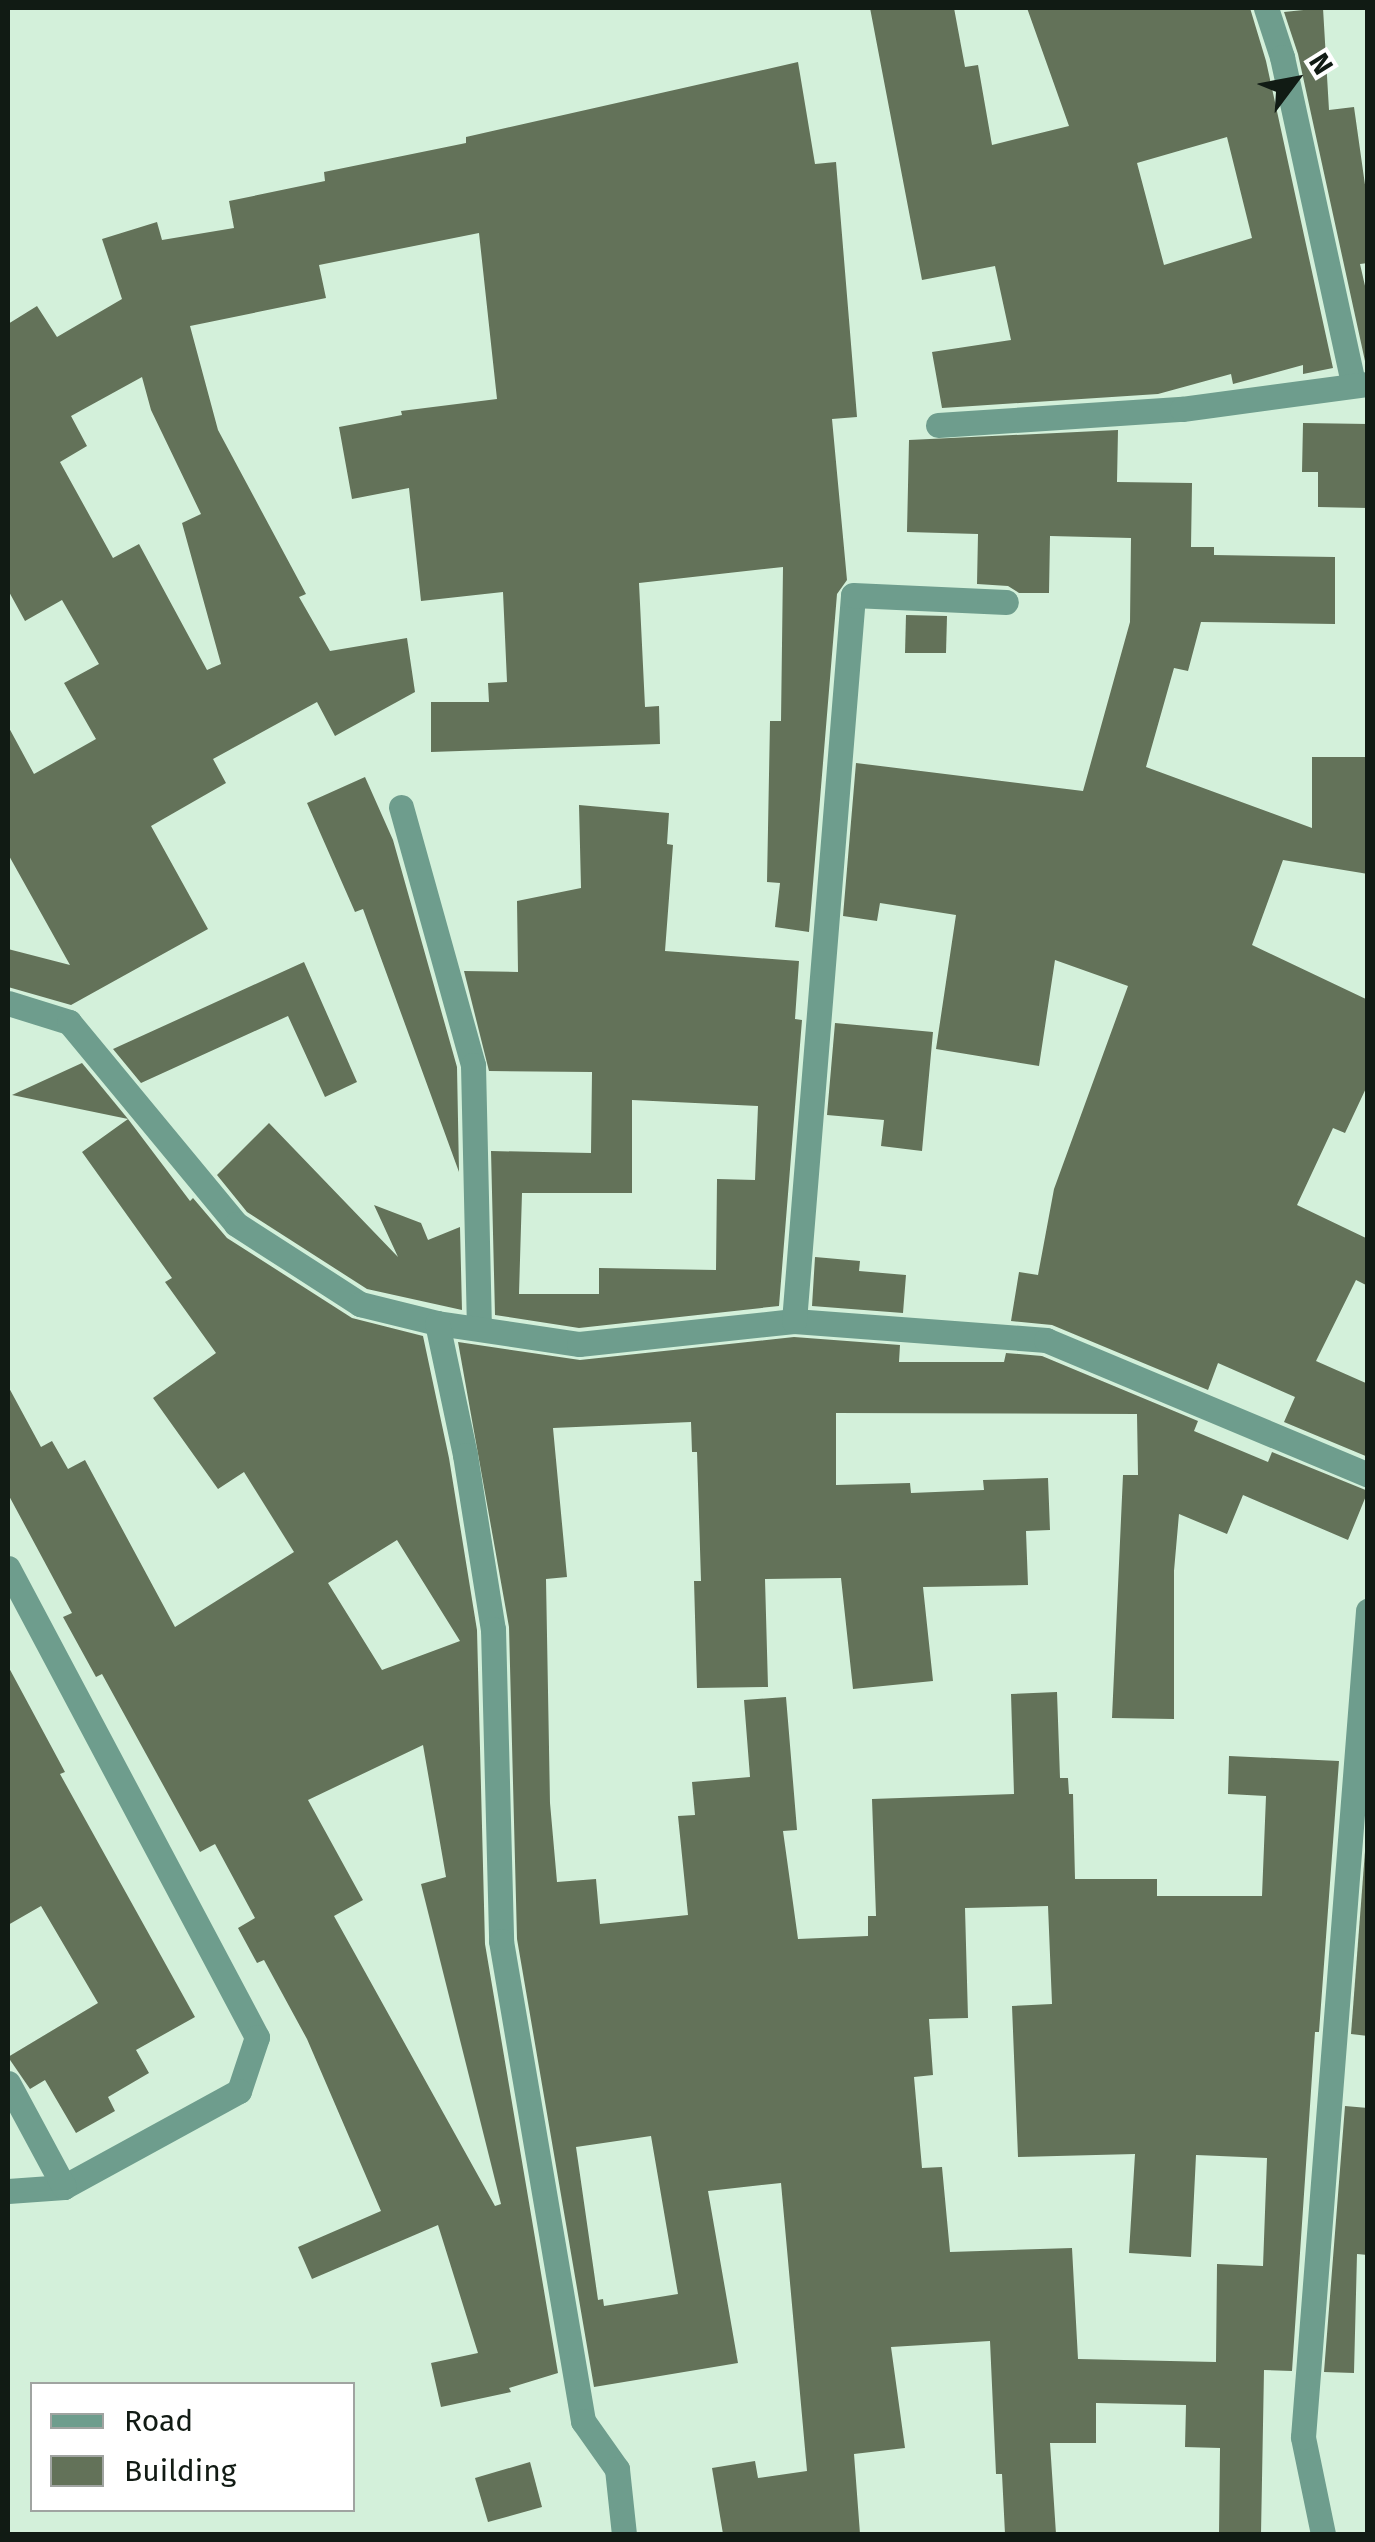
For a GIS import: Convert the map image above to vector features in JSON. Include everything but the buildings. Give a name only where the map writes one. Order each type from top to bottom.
[{"type":"street","points":[[938,425],[1182,410],[1360,384],[1282,57],[1266,8]]},
{"type":"street","points":[[794,1321],[854,595],[1006,602]]},
{"type":"street","points":[[402,807],[473,1066],[480,1328]]},
{"type":"street","points":[[8,1003],[68,1022],[236,1224],[360,1304],[437,1323],[579,1344],[794,1321],[1046,1340],[1368,1475]]},
{"type":"street","points":[[437,1323],[465,1455],[493,1628],[502,1941],[584,2421],[617,2469],[624,2534]]},
{"type":"street","points":[[8,1568],[257,2037],[239,2092],[64,2187],[8,2190]]},
{"type":"street","points":[[1324,2534],[1303,2437],[1368,1611]]},
{"type":"street","points":[[8,2084],[64,2187]]}]
